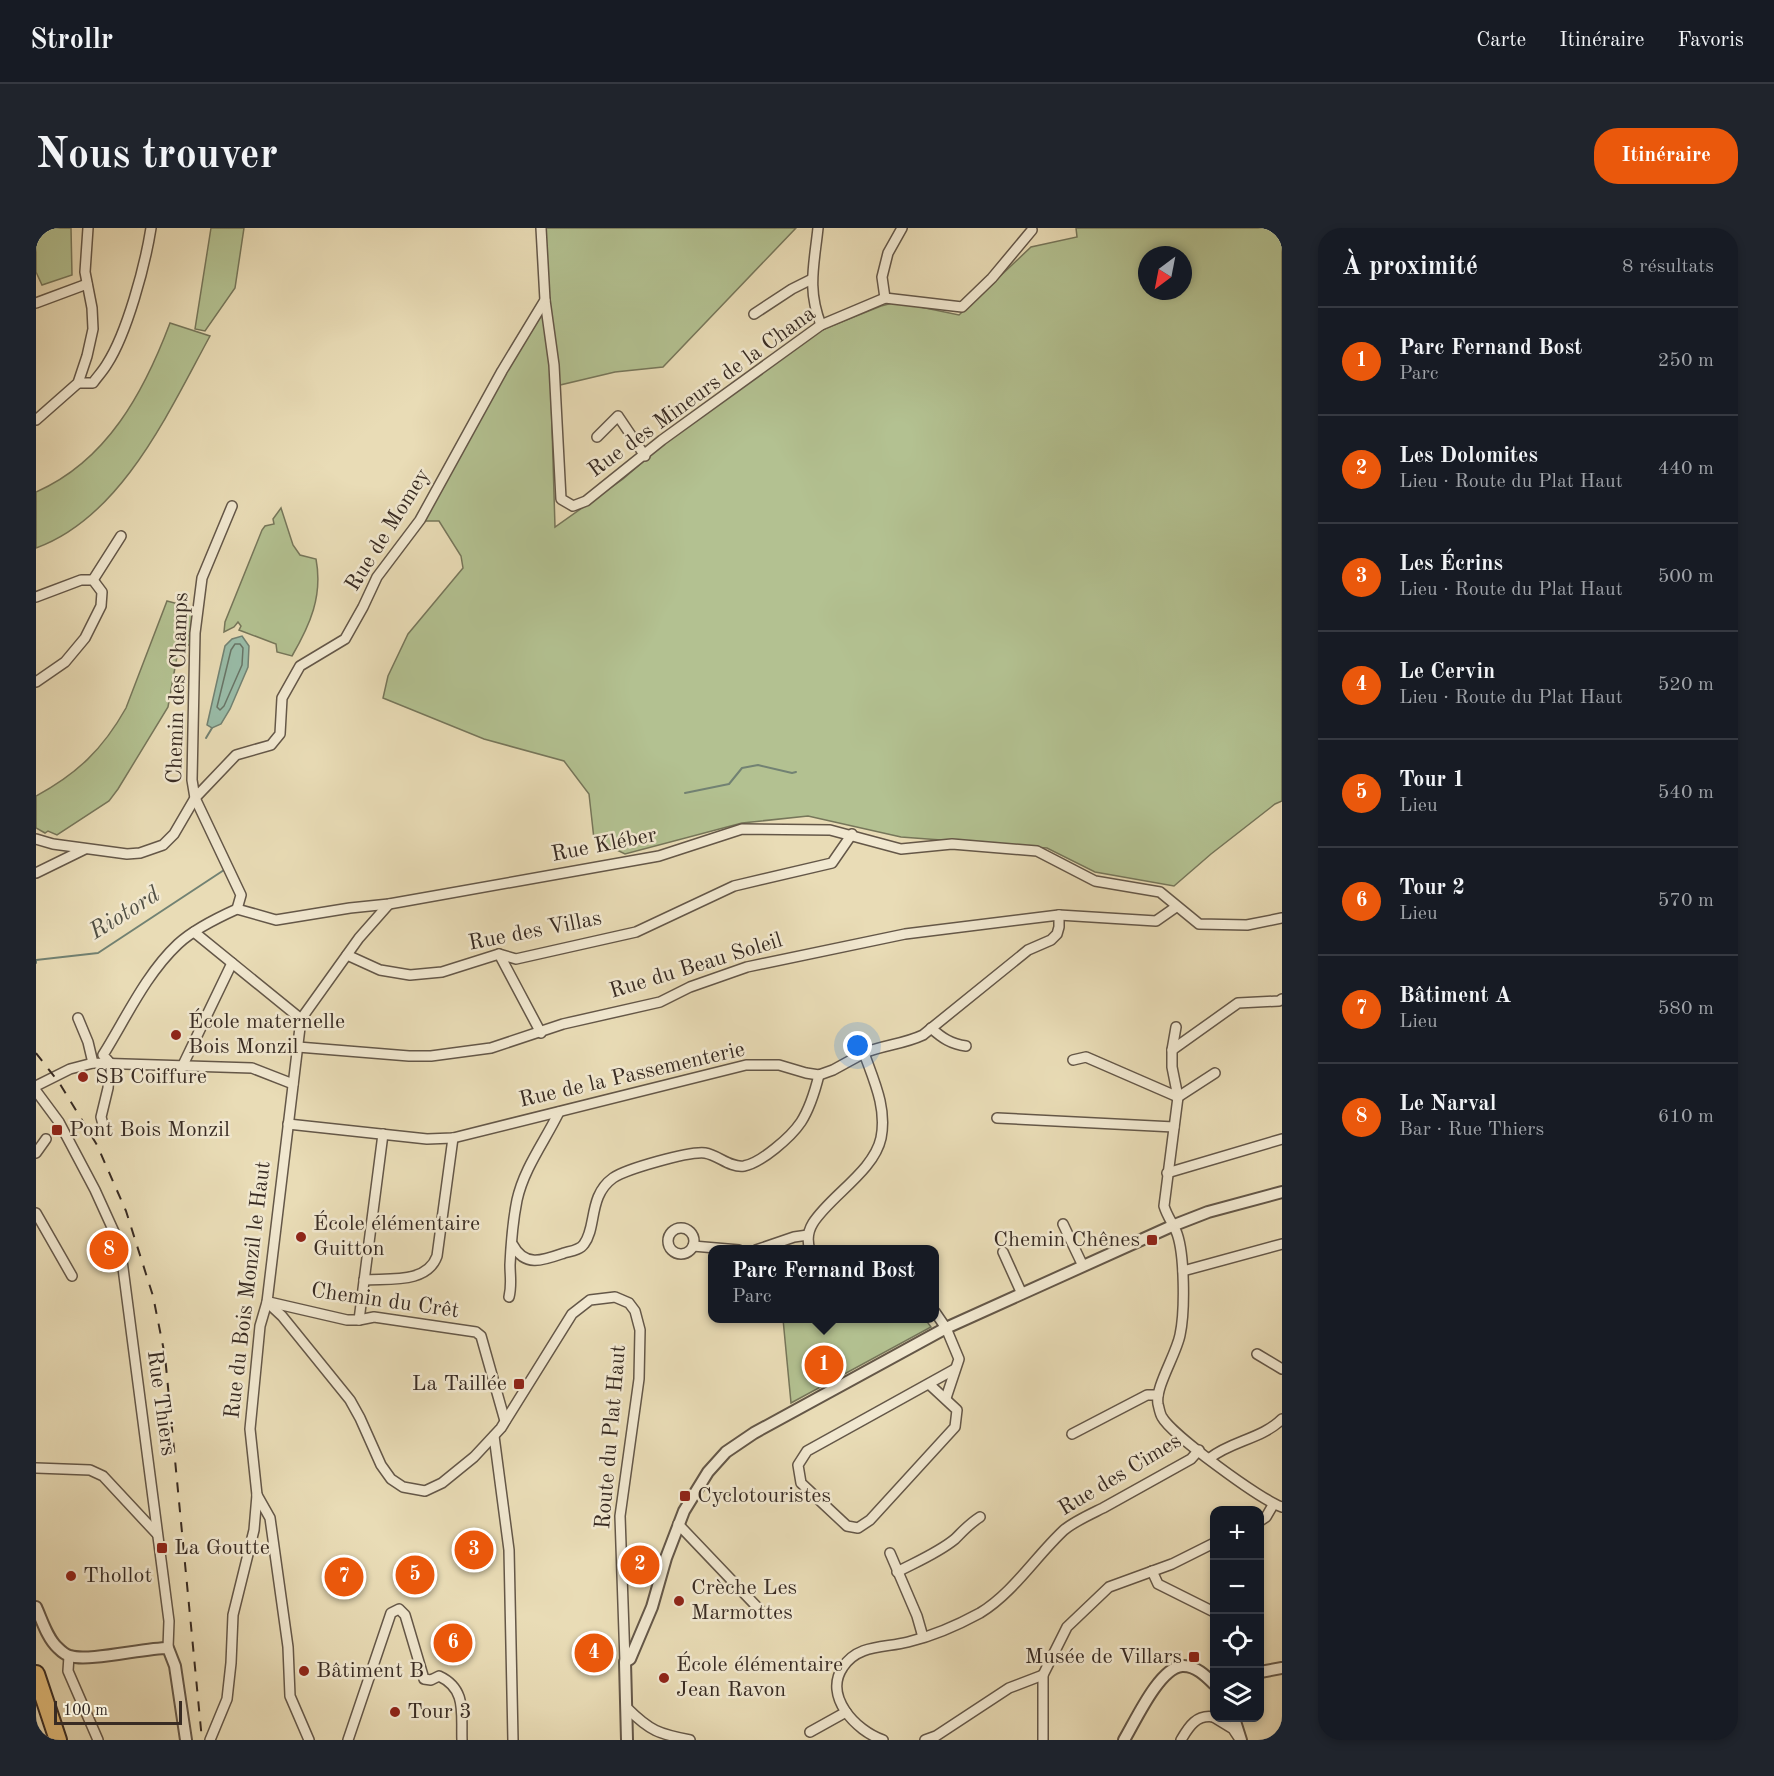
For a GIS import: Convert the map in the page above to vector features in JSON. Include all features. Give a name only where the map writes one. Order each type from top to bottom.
[{"type":"highway","points":[[36,1674],[58,1740]]},
{"type":"street","points":[[36,420],[78,383],[87,356],[93,329],[92,308],[85,272],[88,228]]},
{"type":"street","points":[[78,383],[93,382],[107,364],[120,337],[137,286],[151,228]]},
{"type":"street","points":[[541,228],[545,300]]},
{"type":"street","points":[[818,228],[812,279],[813,305],[821,326]]},
{"type":"street","points":[[902,228],[888,254],[882,277],[885,298],[962,307],[992,278],[1032,231]]},
{"type":"street","points":[[754,314],[812,279]]},
{"type":"street","points":[[36,303],[87,284]]},
{"type":"street","name":"Rue des Mineurs de la Chana","points":[[545,300],[554,365],[561,499],[573,506],[586,501],[645,456],[662,440],[821,326],[885,298]]},
{"type":"street","name":"Rue de Momey","points":[[195,798],[237,755],[271,745],[280,734],[282,698],[300,666],[345,639],[377,577],[420,520],[502,371],[545,300]]},
{"type":"street","points":[[597,437],[618,416],[645,456]]},
{"type":"street","name":"Chemin des Champs","points":[[36,839],[85,849],[127,854],[140,853],[163,845],[174,834],[195,798],[192,780],[195,633],[202,578],[232,506]]},
{"type":"street","points":[[93,580],[120,536]]},
{"type":"street","points":[[36,597],[81,580],[93,580]]},
{"type":"street","points":[[36,682],[65,662],[85,638],[101,606],[102,592],[93,580]]},
{"type":"street","points":[[105,1132],[101,1117],[108,1088],[110,1064],[103,1055],[153,973],[177,945],[194,932],[237,909],[241,895],[195,798]]},
{"type":"street","name":"Rue Kléber","points":[[237,909],[276,920],[389,904],[659,856],[742,829],[830,830],[852,834],[901,849],[952,844],[1037,851],[1095,881],[1160,892],[1199,924],[1247,925],[1282,918]]},
{"type":"street","name":"Rue des Villas","points":[[347,955],[380,970],[410,975],[442,972],[499,954],[516,958],[636,932],[734,885],[832,863],[852,834]]},
{"type":"street","points":[[36,873],[85,849]]},
{"type":"street","points":[[194,932],[301,1019],[347,955],[389,904]]},
{"type":"street","name":"Rue du Beau Soleil","points":[[298,1047],[410,1056],[431,1056],[492,1048],[563,1024],[660,1002],[690,987],[747,967],[905,934],[1059,915],[1156,921],[1176,907]]},
{"type":"street","points":[[513,1245],[516,1252],[524,1258],[538,1262],[582,1247],[588,1239],[593,1211],[600,1193],[612,1179],[629,1171],[694,1153],[708,1154],[742,1166],[756,1162],[775,1148],[801,1123],[813,1097],[819,1075],[833,1071],[864,1053],[908,1042],[931,1028],[1028,950],[1051,940],[1057,934],[1059,915]]},
{"type":"street","points":[[499,954],[541,1033]]},
{"type":"street","points":[[182,1066],[232,963]]},
{"type":"street","points":[[1172,1050],[1238,1004],[1280,1002],[1282,999]]},
{"type":"street","points":[[78,1018],[88,1042],[93,1063]]},
{"type":"street","name":"Rue du Bois Monzil le Haut","points":[[210,1740],[227,1699],[233,1615],[254,1530],[257,1495],[250,1430],[260,1326],[267,1302],[301,1019]]},
{"type":"street","points":[[1176,1027],[1172,1066],[1178,1098],[1164,1206],[1176,1230],[1183,1271],[1183,1317],[1175,1354],[1158,1395],[1158,1405],[1162,1417],[1199,1450],[1250,1491],[1278,1506],[1264,1518]]},
{"type":"street","points":[[931,1028],[942,1038],[956,1045],[966,1046]]},
{"type":"street","points":[[809,1245],[808,1235],[812,1224],[866,1164],[880,1140],[881,1100],[864,1053]]},
{"type":"street","points":[[1073,1060],[1086,1057],[1178,1098]]},
{"type":"street","points":[[36,1086],[70,1069],[93,1063],[252,1068],[293,1084]]},
{"type":"street","name":"Rue de la Passementerie","points":[[288,1124],[427,1139],[453,1138],[746,1065],[779,1065],[819,1075]]},
{"type":"street","points":[[1178,1098],[1215,1073]]},
{"type":"street","name":"Rue Thiers","points":[[36,1091],[59,1122],[95,1190],[120,1245],[168,1621],[168,1648],[175,1666],[186,1740]]},
{"type":"street","points":[[509,1297],[512,1286],[510,1267],[517,1200],[525,1177],[559,1112]]},
{"type":"street","points":[[997,1118],[1174,1127]]},
{"type":"street","points":[[359,1320],[383,1134]]},
{"type":"street","points":[[364,1280],[420,1275],[434,1264],[453,1138]]},
{"type":"street","points":[[36,1153],[46,1139]]},
{"type":"street","points":[[1167,1173],[1282,1139]]},
{"type":"street","points":[[627,1740],[625,1662],[630,1659],[652,1607],[678,1524],[708,1472],[726,1452],[754,1433],[946,1328],[1172,1226],[1208,1212],[1282,1192]]},
{"type":"street","points":[[36,1213],[72,1276]]},
{"type":"street","points":[[1064,1224],[1083,1266]]},
{"type":"street","points":[[771,1245],[808,1235]]},
{"type":"street","points":[[1183,1271],[1282,1244]]},
{"type":"street","points":[[693,1246],[708,1247]]},
{"type":"street","points":[[1003,1252],[1022,1294]]},
{"type":"street","name":"Route du Plat Haut","points":[[267,1302],[282,1316],[350,1400],[390,1479],[411,1489],[425,1491],[442,1483],[474,1457],[494,1436],[572,1314],[590,1300],[615,1297],[629,1303],[635,1311],[640,1330],[639,1379],[620,1516],[625,1662]]},
{"type":"street","name":"Chemin du Crêt","points":[[267,1302],[347,1320],[375,1317],[476,1332],[481,1336],[505,1421]]},
{"type":"street","points":[[939,1318],[946,1328],[959,1359],[946,1398]]},
{"type":"street","points":[[1257,1354],[1282,1369]]},
{"type":"street","points":[[929,1384],[957,1410],[955,1427],[870,1520],[858,1528],[847,1526],[801,1483],[798,1465],[807,1451],[956,1369]]},
{"type":"street","points":[[1072,1434],[1147,1395],[1158,1395]]},
{"type":"street","name":"Rue des Cimes","points":[[1210,1458],[1221,1451],[1265,1433],[1282,1419]]},
{"type":"street","points":[[494,1436],[509,1550],[513,1740]]},
{"type":"street","name":"Rue des Cimes","points":[[883,1740],[871,1736],[855,1724],[841,1705],[836,1685],[842,1668],[854,1654],[871,1647],[907,1642],[923,1637],[980,1612],[997,1600],[1066,1528],[1191,1459],[1199,1450]]},
{"type":"street","points":[[36,1468],[96,1472],[103,1476],[157,1535]]},
{"type":"street","points":[[257,1495],[270,1518],[288,1647],[290,1696],[309,1740]]},
{"type":"street","points":[[897,1572],[937,1551],[980,1517]]},
{"type":"street","points":[[678,1524],[761,1611]]},
{"type":"street","points":[[1043,1740],[1043,1675],[1067,1627],[1109,1587],[1172,1564],[1210,1545]]},
{"type":"street","points":[[890,1553],[917,1616],[923,1637]]},
{"type":"street","points":[[1152,1571],[1158,1584],[1210,1610]]},
{"type":"street","points":[[36,1607],[51,1640],[69,1656],[90,1657],[152,1648],[168,1648]]},
{"type":"street","points":[[348,1740],[392,1613],[399,1609],[405,1615],[424,1679],[431,1680],[439,1676],[449,1681],[460,1695],[462,1740]]},
{"type":"street","points":[[69,1656],[68,1671],[98,1740]]},
{"type":"street","points":[[1124,1740],[1157,1685],[1168,1673],[1181,1666],[1195,1669],[1210,1680]]},
{"type":"street","points":[[1264,1671],[1282,1668]]},
{"type":"street","points":[[925,1740],[936,1736],[1009,1688],[1043,1675]]},
{"type":"street","points":[[627,1708],[643,1724],[663,1735],[690,1740]]},
{"type":"street","points":[[810,1732],[846,1712]]},
{"type":"street","points":[[1181,1740],[1187,1729],[1198,1719],[1210,1716]]},
{"type":"street","points":[[1222,1722],[1233,1729],[1241,1740]]},
{"type":"street","points":[[1235,1722],[1241,1740]]},
{"type":"shaded area","points":[[36,228],[71,228],[72,275],[42,285],[36,272]]},
{"type":"shaded area","points":[[211,228],[244,228],[235,288],[205,331],[195,329]]},
{"type":"shaded area","points":[[543,228],[796,228],[663,367],[615,372],[560,385],[545,300]]},
{"type":"shaded area","points":[[1076,228],[1282,228],[1282,801],[1211,854],[1174,886],[1095,872],[1047,848],[901,837],[808,816],[742,823],[625,854],[594,839],[589,794],[564,761],[484,739],[383,698],[388,676],[408,634],[463,568],[461,556],[439,521],[423,521],[510,363],[534,323],[544,314],[549,328],[555,527],[623,479],[674,435],[819,331],[896,302],[959,315],[1031,247],[1077,237]]},
{"type":"shaded area","points":[[170,323],[210,336],[160,428],[118,487],[94,512],[66,533],[36,548],[36,492],[61,479],[83,462],[120,422],[148,374]]},
{"type":"shaded area","points":[[281,508],[293,545],[300,555],[316,559],[318,573],[313,610],[292,656],[277,652],[276,644],[239,630],[241,626],[238,622],[224,632],[225,622],[262,530],[265,526],[274,524],[273,519]]},
{"type":"shaded area","points":[[167,601],[194,608],[191,645],[179,645],[168,707],[109,801],[57,835],[48,831],[45,833],[36,828],[36,796],[64,779],[88,759],[117,723],[126,708]]},
{"type":"shaded area","points":[[783,1323],[928,1323],[931,1327],[791,1403]]},
{"type":"water","points":[[242,636],[249,646],[248,667],[230,709],[221,724],[212,728],[207,725],[225,646],[232,639]]},
{"type":"waterway","points":[[206,738],[212,728]]},
{"type":"waterway","points":[[685,793],[729,784],[742,768],[758,765],[796,772]]},
{"type":"waterway","name":"Riotord","points":[[36,963],[36,960],[98,953],[224,870]]},
{"type":"railway","points":[[36,1053],[60,1084],[97,1145],[126,1211],[153,1296],[165,1356],[202,1740]]},
{"type":"place","name":"École maternelle Bois Monzil","points":[[176,1035]]},
{"type":"place","name":"SB Coiffure","points":[[83,1077]]},
{"type":"place","name":"Pont Bois Monzil","points":[[57,1130]]},
{"type":"place","name":"École élémentaire Guitton","points":[[301,1237]]},
{"type":"place","name":"Chemin Chênes","points":[[1152,1240]]},
{"type":"place","name":"Le Narval","points":[[109,1250]]},
{"type":"place","name":"Parc Fernand Bost","points":[[824,1365]]},
{"type":"place","name":"La Taillée","points":[[519,1384]]},
{"type":"place","name":"Cyclotouristes","points":[[685,1496]]},
{"type":"place","name":"La Goutte","points":[[162,1548]]},
{"type":"place","name":"Les Écrins","points":[[474,1550]]},
{"type":"place","name":"Les Dolomites","points":[[640,1565]]},
{"type":"place","name":"Tour 1","points":[[415,1575]]},
{"type":"place","name":"Thollot","points":[[71,1576]]},
{"type":"place","name":"Bâtiment A","points":[[344,1577]]},
{"type":"place","name":"Crèche Les Marmottes","points":[[679,1601]]},
{"type":"place","name":"Tour 2","points":[[453,1643]]},
{"type":"place","name":"Le Cervin","points":[[594,1653]]},
{"type":"place","name":"Musée de Villars","points":[[1194,1657]]},
{"type":"place","name":"Bâtiment B","points":[[304,1671]]},
{"type":"place","name":"École élémentaire Jean Ravon","points":[[664,1678]]},
{"type":"place","name":"Tour 3","points":[[395,1712]]}]
